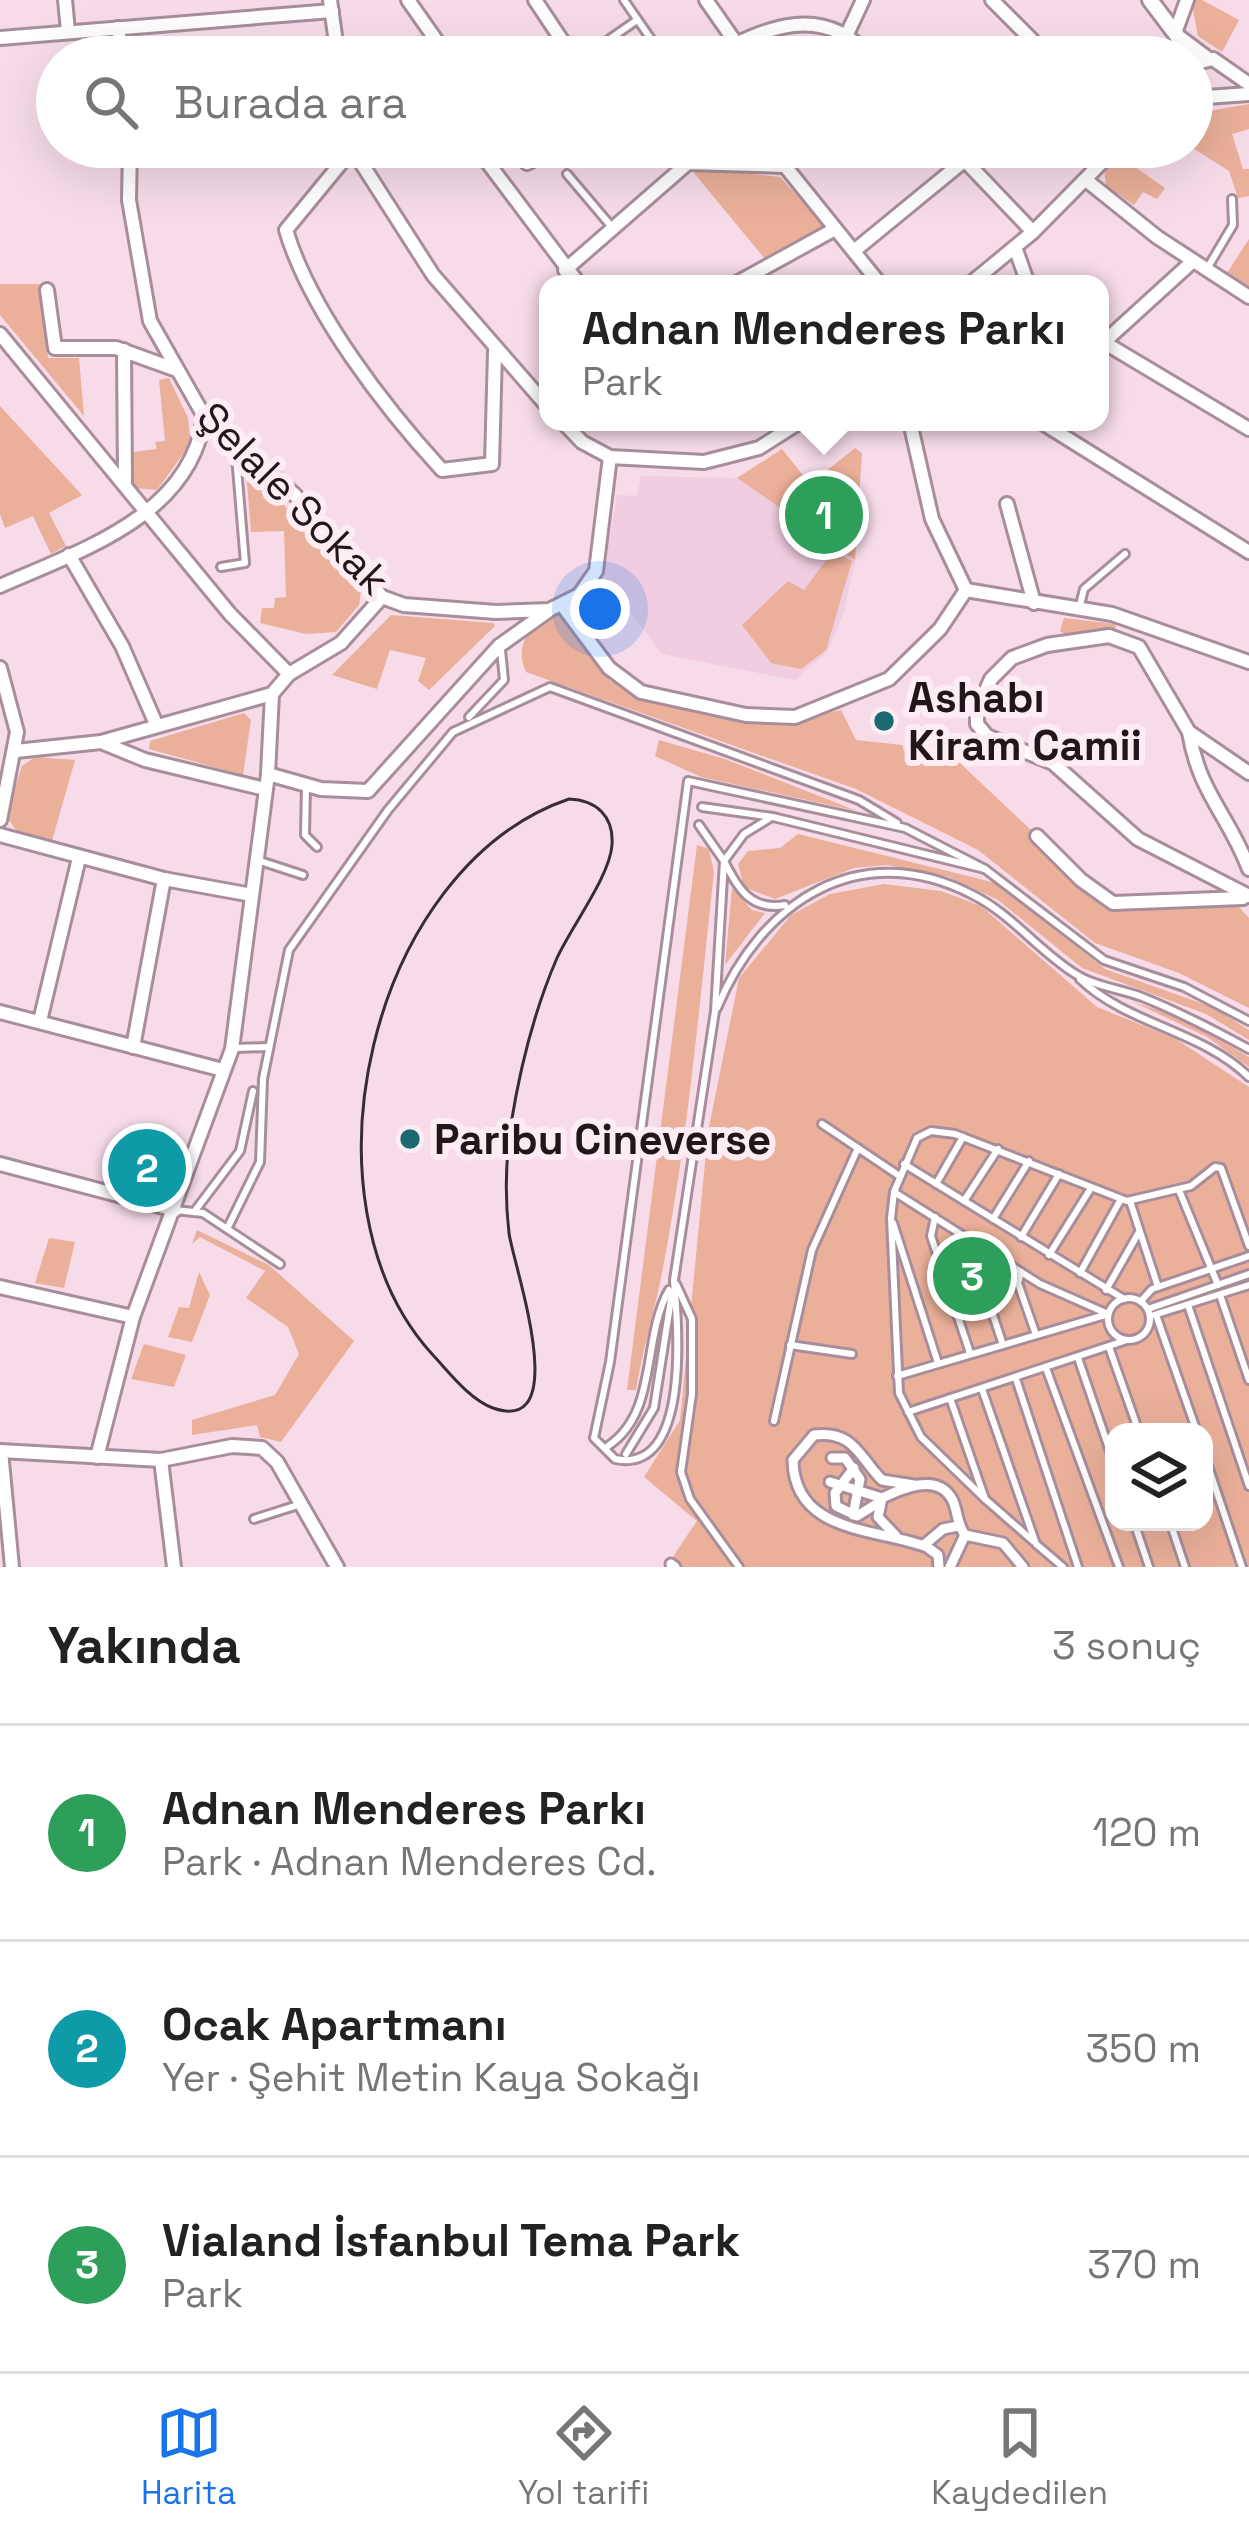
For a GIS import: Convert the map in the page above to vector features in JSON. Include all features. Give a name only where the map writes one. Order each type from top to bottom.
[{"type":"street","points":[[65,0],[68,32]]},
{"type":"street","points":[[408,0],[433,36]]},
{"type":"street","points":[[535,0],[559,36]]},
{"type":"street","points":[[706,0],[731,36]]},
{"type":"street","points":[[848,32],[863,0]]},
{"type":"street","points":[[992,0],[1027,36]]},
{"type":"street","points":[[1150,0],[1177,35]]},
{"type":"street","points":[[1177,35],[1186,0]]},
{"type":"street","points":[[0,38],[331,6],[335,36]]},
{"type":"street","points":[[759,36],[801,23],[851,36]]},
{"type":"street","points":[[118,28],[119,36]]},
{"type":"street","points":[[1213,65],[1249,84]]},
{"type":"street","points":[[1213,87],[1225,80],[1222,67]]},
{"type":"street","points":[[1213,95],[1249,94]]},
{"type":"street","name":"Şelale Sokak","points":[[130,168],[129,200],[150,321],[204,416],[294,494],[382,597],[442,609],[555,608]]},
{"type":"street","points":[[336,168],[286,230],[325,310],[403,428],[442,470],[492,464],[495,351]]},
{"type":"street","points":[[363,168],[433,275],[539,397]]},
{"type":"street","points":[[491,168],[570,275]]},
{"type":"street","points":[[565,270],[682,168]]},
{"type":"street","points":[[786,168],[873,275]]},
{"type":"street","points":[[854,251],[955,168]]},
{"type":"street","points":[[973,168],[1033,232]]},
{"type":"street","points":[[981,275],[1097,168]]},
{"type":"street","points":[[1086,180],[1192,261],[1249,297]]},
{"type":"street","points":[[752,275],[836,229]]},
{"type":"street","points":[[1015,248],[1025,275]]},
{"type":"street","points":[[1109,335],[1192,261]]},
{"type":"street","points":[[47,290],[55,348],[124,350],[178,370]]},
{"type":"street","points":[[0,334],[230,614],[290,674]]},
{"type":"street","points":[[1109,345],[1249,429]]},
{"type":"street","points":[[124,350],[125,483]]},
{"type":"street","points":[[0,586],[150,514],[201,441],[204,416]]},
{"type":"street","points":[[572,431],[610,457],[722,461],[760,448],[786,431]]},
{"type":"street","points":[[912,431],[932,519],[966,590]]},
{"type":"street","points":[[1055,431],[1249,552]]},
{"type":"street","points":[[268,774],[357,793],[381,783],[499,646],[579,595],[596,571],[610,457]]},
{"type":"street","points":[[1007,504],[1034,603]]},
{"type":"street","points":[[69,555],[122,646],[156,724]]},
{"type":"street","points":[[555,608],[609,668],[641,692],[746,715],[795,716],[889,679],[940,629],[966,590]]},
{"type":"street","points":[[966,590],[1143,624],[1249,662]]},
{"type":"street","points":[[16,751],[101,742],[272,694],[290,674],[341,643],[382,597]]},
{"type":"street","points":[[1133,642],[1143,624]]},
{"type":"street","points":[[1246,897],[1138,839],[1053,763],[987,736],[977,724],[981,697],[1012,658],[1047,645],[1108,636],[1133,642],[1146,654],[1189,732],[1198,780],[1228,821],[1249,869]]},
{"type":"street","points":[[0,668],[17,731],[0,820]]},
{"type":"street","points":[[97,1457],[133,1317],[232,1048],[268,774],[272,694]]},
{"type":"street","points":[[1189,732],[1249,773]]},
{"type":"street","points":[[101,742],[145,760],[266,789]]},
{"type":"street","points":[[0,835],[164,879],[252,895]]},
{"type":"street","points":[[1037,836],[1081,880],[1113,903],[1246,897]]},
{"type":"street","points":[[40,1021],[79,858]]},
{"type":"street","points":[[133,1047],[164,879]]},
{"type":"street","points":[[0,1012],[223,1070]]},
{"type":"street","points":[[0,1164],[175,1210]]},
{"type":"street","points":[[0,1287],[133,1317]]},
{"type":"street","points":[[927,1542],[951,1561],[962,1530],[955,1487],[882,1480],[855,1444],[836,1435],[814,1435],[793,1460],[798,1490],[815,1510],[854,1531],[927,1542],[962,1530],[1003,1543],[1023,1567]]},
{"type":"street","points":[[12,1567],[0,1451],[161,1460],[232,1446],[262,1448],[277,1462],[337,1567]]},
{"type":"street","points":[[832,1458],[840,1456],[854,1468],[859,1494],[853,1515]]},
{"type":"street","points":[[161,1460],[174,1567]]},
{"type":"street","points":[[834,1484],[854,1468]]},
{"type":"street","points":[[834,1484],[880,1501]]},
{"type":"street","points":[[834,1484],[836,1507],[853,1515]]},
{"type":"street","points":[[853,1515],[914,1485]]},
{"type":"street","points":[[880,1501],[881,1523],[898,1538]]},
{"type":"street","points":[[927,1542],[938,1555],[939,1567]]},
{"type":"lane","points":[[624,0],[649,36]]},
{"type":"lane","points":[[615,36],[638,20]]},
{"type":"lane","points":[[567,174],[613,229]]},
{"type":"lane","points":[[1206,270],[1233,225],[1232,200]]},
{"type":"lane","points":[[221,567],[244,563],[236,456],[241,448]]},
{"type":"lane","points":[[1079,610],[1084,589],[1125,554]]},
{"type":"lane","points":[[228,1227],[260,1162],[268,1047],[289,950],[388,810],[504,680],[506,661],[499,646]]},
{"type":"lane","points":[[460,725],[541,688],[565,690],[645,725],[859,800],[985,869],[1104,959],[1184,987],[1249,1022]]},
{"type":"lane","points":[[674,1281],[678,1332],[671,1411],[646,1454],[636,1460],[615,1459],[594,1438],[633,1203],[688,782],[905,829]]},
{"type":"lane","points":[[306,785],[305,835],[317,847]]},
{"type":"lane","points":[[702,807],[773,817],[985,869]]},
{"type":"lane","points":[[626,1454],[654,1408],[715,1011],[724,861],[744,834],[773,817]]},
{"type":"lane","points":[[699,825],[747,898],[771,907],[858,878],[934,882],[991,905],[1103,998],[1231,1059],[1249,1077]]},
{"type":"lane","points":[[257,860],[303,874]]},
{"type":"lane","points":[[715,1011],[752,942],[789,904]]},
{"type":"lane","points":[[1078,976],[1189,1015],[1249,1049]]},
{"type":"lane","points":[[232,1048],[268,1047]]},
{"type":"lane","points":[[194,1212],[240,1151],[253,1091]]},
{"type":"lane","points":[[822,1124],[899,1176]]},
{"type":"lane","points":[[1063,1567],[985,1499],[955,1487],[906,1413],[897,1376],[891,1219],[904,1164],[923,1133],[963,1137],[1126,1200],[1179,1190],[1221,1168],[1249,1246]]},
{"type":"lane","points":[[936,1184],[963,1137]]},
{"type":"lane","points":[[774,1421],[812,1250],[858,1148]]},
{"type":"lane","points":[[963,1201],[998,1149]]},
{"type":"lane","points":[[993,1219],[1029,1161]]},
{"type":"lane","points":[[904,1164],[1106,1290],[1141,1301],[1151,1313],[1193,1423]]},
{"type":"lane","points":[[1021,1237],[1059,1174]]},
{"type":"lane","points":[[1049,1255],[1091,1188]]},
{"type":"lane","points":[[1179,1190],[1249,1380]]},
{"type":"lane","points":[[894,1192],[1021,1272],[1108,1314],[1114,1334],[1127,1340]]},
{"type":"lane","points":[[1126,1200],[1158,1287]]},
{"type":"lane","points":[[1080,1274],[1126,1200]]},
{"type":"lane","points":[[175,1210],[194,1212],[228,1227],[280,1264]]},
{"type":"lane","points":[[934,1217],[931,1236],[970,1353]]},
{"type":"lane","points":[[891,1219],[938,1363]]},
{"type":"lane","points":[[1106,1290],[1139,1232]]},
{"type":"lane","points":[[979,1245],[976,1264],[1002,1342]]},
{"type":"lane","points":[[1141,1301],[1158,1287],[1249,1256]]},
{"type":"lane","points":[[1021,1272],[1018,1283],[1035,1333]]},
{"type":"lane","points":[[1151,1313],[1188,1305],[1249,1274]]},
{"type":"lane","points":[[608,1446],[636,1411],[644,1391],[649,1339],[674,1281]]},
{"type":"lane","points":[[674,1281],[692,1319],[692,1394],[680,1472],[690,1498],[739,1567]]},
{"type":"lane","points":[[1151,1313],[1219,1290],[1249,1286]]},
{"type":"lane","points":[[897,1376],[1108,1314],[1124,1299]]},
{"type":"lane","points":[[1188,1305],[1249,1486]]},
{"type":"lane","points":[[906,1413],[1146,1333],[1151,1313]]},
{"type":"lane","points":[[790,1345],[852,1354]]},
{"type":"lane","points":[[1109,1347],[1135,1423]]},
{"type":"lane","points":[[1078,1357],[1105,1436]]},
{"type":"lane","points":[[1046,1368],[1119,1567]]},
{"type":"lane","points":[[1016,1378],[1078,1567]]},
{"type":"lane","points":[[982,1389],[1036,1544]]},
{"type":"lane","points":[[950,1398],[985,1499]]},
{"type":"lane","points":[[1213,1481],[1242,1567]]},
{"type":"lane","points":[[254,1519],[301,1504]]},
{"type":"lane","points":[[1137,1531],[1150,1567]]},
{"type":"lane","points":[[1173,1531],[1185,1567]]},
{"type":"shaded area","points":[[1191,0],[1202,0],[1239,20],[1222,52],[1213,46],[1213,36],[1198,36]]},
{"type":"shaded area","points":[[1249,104],[1249,129],[1232,134],[1243,169],[1249,169],[1249,196],[1238,198],[1229,171],[1213,161],[1213,110]]},
{"type":"shaded area","points":[[699,168],[780,177],[825,226],[765,259],[694,173]]},
{"type":"shaded area","points":[[1104,168],[1137,168],[1165,188],[1157,199],[1143,192],[1134,205],[1106,186]]},
{"type":"shaded area","points":[[1249,239],[1249,291],[1227,273]]},
{"type":"shaded area","points":[[0,284],[40,284],[48,358],[79,358],[84,416],[0,315]]},
{"type":"shaded area","points":[[169,378],[188,418],[191,443],[157,490],[134,488],[133,452],[157,449],[155,442],[165,441],[159,380]]},
{"type":"shaded area","points":[[0,406],[82,495],[49,513],[66,546],[51,554],[33,516],[5,528],[0,514]]},
{"type":"shaded area","points":[[855,448],[862,453],[855,560],[737,478],[782,449],[810,484]]},
{"type":"shaded area","points":[[251,469],[361,590],[359,605],[336,632],[306,634],[260,623],[262,608],[274,608],[275,598],[286,597],[284,531],[251,532],[246,471]]},
{"type":"shaded area","points":[[641,476],[737,478],[855,560],[844,612],[827,652],[795,680],[662,654],[603,576],[617,495],[637,496]]},
{"type":"shaded area","points":[[833,551],[852,561],[826,650],[801,669],[771,663],[742,625],[788,581],[804,590]]},
{"type":"shaded area","points":[[555,612],[566,616],[610,681],[643,696],[732,720],[785,722],[841,710],[856,740],[902,745],[904,751],[945,749],[1112,906],[1236,904],[1249,918],[1249,1008],[1179,973],[1095,943],[978,850],[856,789],[526,672],[523,644]]},
{"type":"shaded area","points":[[391,615],[495,626],[429,690],[418,681],[426,658],[390,650],[377,689],[332,675]]},
{"type":"shaded area","points":[[1064,618],[1115,624],[1116,628],[1065,634],[1060,631]]},
{"type":"shaded area","points":[[244,713],[251,720],[243,775],[149,749],[150,741]]},
{"type":"shaded area","points":[[659,740],[725,759],[857,811],[701,777],[655,756]]},
{"type":"shaded area","points":[[35,757],[75,760],[52,841],[16,830],[6,816],[22,766]]},
{"type":"shaded area","points":[[798,834],[996,883],[1105,969],[1212,1007],[1249,1030],[1249,1040],[1206,1014],[1082,968],[998,900],[949,877],[887,865],[854,868],[775,899],[744,887],[738,864],[748,851],[780,848]]},
{"type":"shaded area","points":[[697,845],[709,849],[714,872],[685,1130],[660,1283],[636,1390],[627,1390]]},
{"type":"shaded area","points":[[884,884],[941,891],[981,906],[1097,1007],[1176,1039],[1249,1087],[1249,1567],[666,1567],[697,1521],[644,1477],[680,1420],[708,1132],[739,978],[791,915],[830,894]]},
{"type":"shaded area","points":[[732,888],[752,910],[765,913],[725,965]]},
{"type":"shaded area","points":[[1131,1001],[1181,1018],[1249,1057],[1249,1067],[1207,1037]]},
{"type":"shaded area","points":[[197,1230],[269,1265],[354,1341],[281,1442],[260,1437],[257,1425],[192,1435],[192,1420],[275,1395],[299,1354],[288,1327],[246,1298],[265,1271],[200,1237],[192,1244]]},
{"type":"shaded area","points":[[49,1238],[75,1242],[64,1288],[35,1283]]},
{"type":"shaded area","points":[[199,1272],[210,1295],[192,1342],[168,1337],[179,1307],[189,1308]]},
{"type":"shaded area","points":[[144,1344],[186,1355],[174,1387],[131,1379]]},
{"type":"tram line","points":[[569,799],[601,812],[610,826],[612,845],[605,871],[549,978],[519,1082],[508,1151],[507,1206],[535,1373],[531,1397],[517,1410],[493,1408],[468,1392],[432,1354],[390,1289],[367,1212],[362,1129],[374,1045],[402,964],[444,893],[500,836],[569,799]]},
{"type":"place","name":"Adnan Menderes Parkı","points":[[824,515]]},
{"type":"place","name":"Ashabı Kiram Camii","points":[[884,721]]},
{"type":"place","name":"Paribu Cineverse","points":[[410,1139]]},
{"type":"place","name":"Ocak Apartmanı","points":[[147,1168]]},
{"type":"place","name":"Vialand İsfanbul Tema Park","points":[[972,1276]]}]
